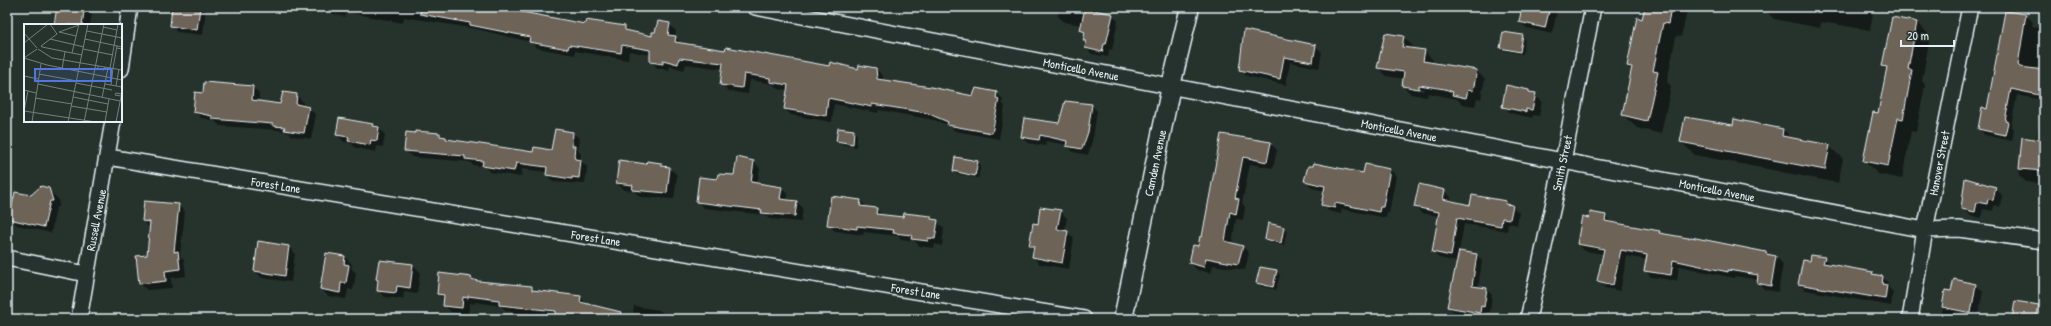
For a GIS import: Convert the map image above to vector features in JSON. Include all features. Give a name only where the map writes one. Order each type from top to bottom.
[{"type":"street","points":[[122,62],[130,7]]},
{"type":"street","name":"Monticello Avenue","points":[[755,7],[1925,230],[1959,229],[2044,241]]},
{"type":"street","name":"Camden Avenue","points":[[1123,319],[1171,86],[1190,7]]},
{"type":"street","name":"Smith Street","points":[[1528,319],[1563,161],[1593,7]]},
{"type":"street","name":"Hanover Street","points":[[1910,319],[1925,230],[1970,7]]},
{"type":"street","name":"Russell Avenue","points":[[79,319],[113,122]]},
{"type":"street","name":"Forest Lane","points":[[108,157],[1084,319]]},
{"type":"street","points":[[7,258],[86,274]]},
{"type":"building","points":[[57,7],[84,12],[82,24],[54,24]]},
{"type":"building","points":[[172,7],[200,7],[197,30],[170,26]]},
{"type":"building","points":[[421,7],[513,7],[512,10],[585,24],[586,20],[625,26],[625,30],[652,36],[652,32],[655,32],[658,21],[670,23],[668,35],[676,36],[675,42],[725,50],[726,47],[829,66],[830,62],[858,69],[859,65],[876,68],[877,79],[931,87],[973,96],[976,88],[997,92],[996,98],[999,99],[992,133],[947,125],[948,122],[927,113],[872,104],[872,107],[828,98],[826,116],[784,109],[788,85],[770,82],[770,78],[744,74],[742,88],[720,85],[723,63],[679,58],[678,64],[663,60],[663,64],[650,62],[650,50],[622,45],[621,53],[569,45],[568,49],[529,42],[530,37],[470,25],[470,23],[420,14]]},
{"type":"building","points":[[1522,7],[1550,7],[1545,28],[1519,22]]},
{"type":"building","points":[[1645,7],[1671,7],[1668,24],[1663,23],[1653,71],[1658,72],[1647,121],[1622,115],[1632,67],[1627,66],[1637,17],[1642,19]]},
{"type":"building","points":[[1085,8],[1113,14],[1106,44],[1104,44],[1102,52],[1085,48],[1086,41],[1083,41],[1085,32],[1080,30]]},
{"type":"building","points":[[2005,11],[2026,14],[2018,65],[2020,67],[2044,70],[2044,96],[2011,89],[2005,121],[2008,122],[2005,135],[1978,129],[1982,107],[1987,109]]},
{"type":"building","points":[[1892,17],[1917,22],[1908,69],[1912,70],[1903,119],[1898,118],[1888,166],[1863,161],[1873,112],[1878,113],[1887,67],[1882,66]]},
{"type":"building","points":[[1244,30],[1316,45],[1313,62],[1284,57],[1280,79],[1239,70]]},
{"type":"building","points":[[1503,32],[1523,35],[1520,52],[1500,48]]},
{"type":"building","points":[[1385,33],[1404,36],[1402,47],[1425,50],[1423,61],[1477,70],[1473,91],[1468,90],[1466,98],[1452,95],[1453,92],[1445,89],[1419,85],[1419,89],[1402,86],[1404,72],[1377,68]]},
{"type":"building","points":[[204,82],[253,86],[252,100],[280,104],[283,92],[297,94],[296,104],[309,107],[304,133],[284,130],[285,127],[273,126],[273,124],[212,119],[212,116],[193,112],[195,92],[203,93]]},
{"type":"building","points":[[1506,85],[1536,93],[1532,110],[1526,109],[1526,112],[1502,107]]},
{"type":"building","points":[[1065,101],[1092,104],[1088,132],[1082,149],[1066,146],[1067,141],[1040,135],[1039,140],[1021,137],[1024,118],[1059,123]]},
{"type":"building","points":[[1685,117],[1733,125],[1734,119],[1783,129],[1782,136],[1830,145],[1825,170],[1680,142]]},
{"type":"building","points":[[339,118],[373,124],[372,126],[379,127],[377,141],[371,140],[370,145],[348,141],[349,137],[336,135]]},
{"type":"building","points":[[838,128],[854,130],[853,144],[836,141]]},
{"type":"building","points":[[555,129],[573,132],[572,146],[575,146],[574,156],[575,159],[581,160],[579,178],[572,177],[572,179],[546,175],[547,167],[516,163],[514,171],[482,166],[483,161],[465,159],[465,156],[404,151],[406,132],[415,133],[415,131],[440,133],[440,136],[446,137],[446,139],[533,152],[534,147],[551,150]]},
{"type":"building","points":[[1221,134],[1271,142],[1267,162],[1243,157],[1235,198],[1239,199],[1236,214],[1230,212],[1225,241],[1243,246],[1238,264],[1206,258],[1204,267],[1189,263],[1193,245],[1198,246],[1200,236],[1202,237]]},
{"type":"building","points":[[2022,137],[2044,141],[2044,171],[2019,169]]},
{"type":"building","points":[[737,157],[754,161],[751,182],[782,187],[780,199],[797,201],[795,216],[761,213],[762,210],[696,202],[699,177],[717,179],[718,174],[734,175]]},
{"type":"building","points":[[955,157],[978,161],[975,176],[953,171]]},
{"type":"building","points":[[619,160],[646,164],[647,161],[661,163],[661,166],[670,167],[667,193],[632,190],[633,185],[616,183]]},
{"type":"building","points":[[1314,163],[1363,173],[1365,164],[1390,169],[1383,207],[1380,207],[1379,212],[1335,203],[1335,208],[1321,205],[1325,186],[1304,181],[1308,166],[1313,166]]},
{"type":"building","points":[[1965,178],[1996,187],[1993,200],[1988,199],[1987,204],[1977,202],[1975,212],[1961,209]]},
{"type":"building","points":[[1419,184],[1445,190],[1443,199],[1470,205],[1472,195],[1506,201],[1505,204],[1513,205],[1510,219],[1502,218],[1501,226],[1457,218],[1451,256],[1432,252],[1439,212],[1414,207]]},
{"type":"building","points":[[41,186],[49,188],[53,201],[50,201],[44,227],[9,219],[15,192],[31,195]]},
{"type":"building","points":[[831,196],[861,200],[860,206],[877,208],[876,214],[903,217],[904,213],[931,216],[931,219],[938,220],[935,239],[928,238],[928,241],[911,239],[912,235],[893,233],[894,230],[857,226],[857,229],[827,225]]},
{"type":"building","points":[[144,201],[179,204],[174,252],[178,251],[180,269],[165,271],[166,281],[139,284],[136,256],[147,255],[150,222],[142,221]]},
{"type":"building","points":[[1040,207],[1061,210],[1057,229],[1068,231],[1062,263],[1032,257],[1034,246],[1029,246],[1033,223],[1038,224]]},
{"type":"building","points":[[1590,212],[1606,215],[1605,221],[1660,231],[1659,233],[1688,238],[1691,237],[1766,252],[1766,254],[1776,256],[1771,286],[1757,283],[1758,275],[1728,270],[1728,272],[1673,260],[1671,275],[1644,271],[1647,255],[1621,250],[1613,285],[1597,281],[1604,249],[1577,244],[1582,216],[1589,218]]},
{"type":"building","points":[[1268,223],[1284,227],[1281,243],[1265,239]]},
{"type":"building","points":[[258,241],[289,246],[285,276],[254,271]]},
{"type":"building","points":[[1459,251],[1477,254],[1472,286],[1487,288],[1484,307],[1481,306],[1480,313],[1447,307]]},
{"type":"building","points":[[326,253],[345,256],[344,264],[349,265],[346,283],[341,283],[340,293],[320,289]]},
{"type":"building","points":[[1811,255],[1825,257],[1823,263],[1873,272],[1872,274],[1883,276],[1882,284],[1887,285],[1885,299],[1798,284],[1803,260],[1810,261]]},
{"type":"building","points":[[379,260],[413,264],[410,288],[397,286],[396,293],[377,291],[378,280],[376,279]]},
{"type":"building","points":[[1260,267],[1277,270],[1273,287],[1256,283]]},
{"type":"building","points":[[439,273],[472,277],[471,279],[478,281],[532,286],[532,290],[581,296],[580,302],[621,312],[620,319],[555,319],[556,311],[499,305],[499,300],[468,296],[468,298],[463,297],[462,308],[443,306],[444,295],[437,294]]},
{"type":"building","points":[[1954,279],[1976,284],[1971,313],[1942,307],[1945,290],[1951,291]]},
{"type":"building","points":[[2015,301],[2039,305],[2036,319],[2012,319]]}]
